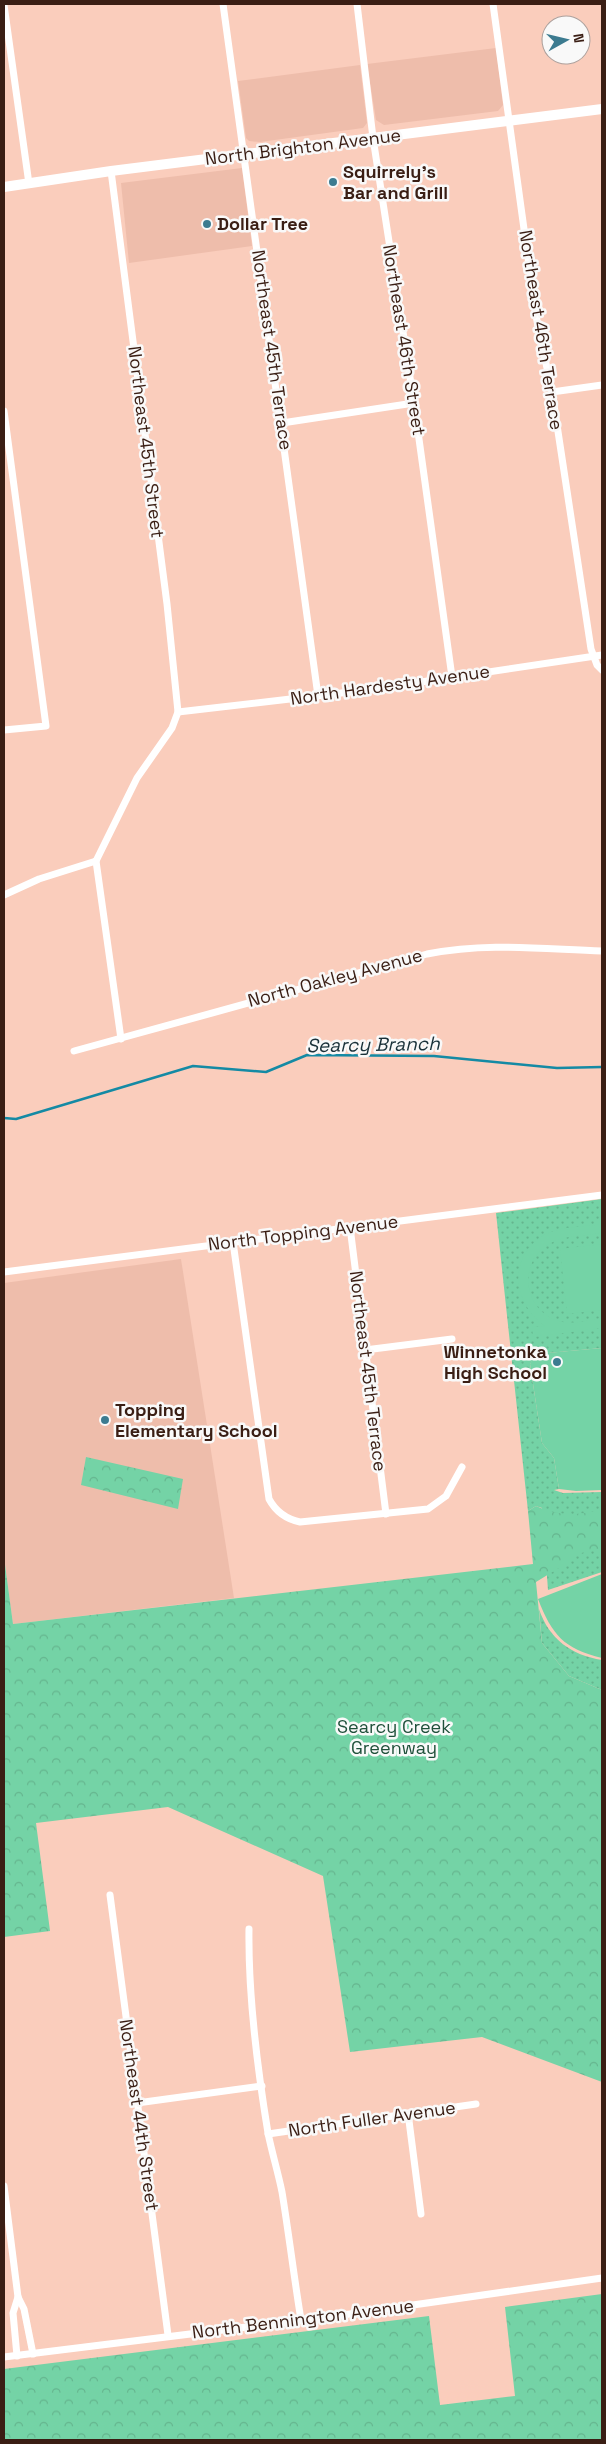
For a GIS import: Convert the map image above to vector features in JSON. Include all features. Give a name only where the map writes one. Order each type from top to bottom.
[{"type":"main road","name":"North Brighton Avenue","points":[[4,187],[111,171],[602,109]]},
{"type":"street","points":[[4,4],[29,184]]},
{"type":"street","name":"Northeast 45th Terrace","points":[[223,4],[318,696]]},
{"type":"street","name":"Northeast 46th Street","points":[[357,4],[373,138],[414,403],[452,676]]},
{"type":"street","name":"Northeast 46th Terrace","points":[[493,4],[536,316],[552,392],[590,649],[597,665],[602,670]]},
{"type":"street","name":"Northeast 45th Street","points":[[111,171],[167,604],[178,712]]},
{"type":"street","points":[[552,392],[602,385]]},
{"type":"street","points":[[282,423],[414,403]]},
{"type":"street","points":[[4,411],[46,726],[4,730]]},
{"type":"street","name":"North Hardesty Avenue","points":[[178,712],[318,696],[602,655]]},
{"type":"street","points":[[121,1038],[96,861],[137,778],[172,728],[178,712]]},
{"type":"street","points":[[4,895],[39,880],[96,861]]},
{"type":"street","name":"North Oakley Avenue","points":[[74,1051],[296,989],[455,948],[495,946],[602,951]]},
{"type":"street","name":"North Topping Avenue","points":[[4,1272],[602,1195]]},
{"type":"street","name":"Northeast 45th Terrace","points":[[350,1227],[386,1514]]},
{"type":"street","points":[[233,1242],[269,1499],[282,1514],[300,1522],[417,1511],[438,1503],[446,1496],[462,1467]]},
{"type":"street","points":[[365,1350],[452,1339]]},
{"type":"street","name":"Northeast 44th Street","points":[[110,1895],[168,2336]]},
{"type":"street","points":[[249,1929],[249,1964],[253,2016],[268,2134],[281,2190],[301,2320]]},
{"type":"street","points":[[137,2103],[262,2086]]},
{"type":"street","name":"North Fuller Avenue","points":[[268,2134],[476,2104]]},
{"type":"street","points":[[408,2113],[421,2214]]},
{"type":"street","points":[[4,2186],[18,2297],[24,2310],[33,2354]]},
{"type":"street","name":"North Bennington Avenue","points":[[4,2357],[301,2320],[602,2278]]},
{"type":"street","points":[[17,2356],[14,2312],[18,2297]]},
{"type":"shaded area","points":[[496,48],[503,105],[498,111],[384,125],[376,120],[367,64]]},
{"type":"shaded area","points":[[360,65],[367,123],[363,128],[260,142],[249,141],[246,138],[238,81]]},
{"type":"shaded area","points":[[242,168],[252,246],[129,263],[121,183]]},
{"type":"shaded area","name":"Topping Elementary School","points":[[181,1259],[234,1598],[13,1624],[4,1557],[4,1283]]},
{"type":"green space","points":[[602,1199],[602,1348],[537,1354],[530,1364],[542,1443],[554,1458],[559,1489],[554,1490],[563,1493],[602,1492],[602,1572],[548,1590],[542,1508],[536,1506],[528,1511],[496,1213]]},
{"type":"green space","points":[[602,1224],[602,1233],[561,1239],[549,1244],[539,1252],[532,1262],[528,1284],[537,1306],[545,1314],[561,1322],[579,1322],[602,1318],[602,1328],[533,1337],[532,1327],[545,1326],[526,1305],[521,1292],[520,1266],[525,1254],[533,1243],[552,1231]]},
{"type":"green space","points":[[602,1244],[602,1310],[567,1314],[560,1249]]},
{"type":"green space","points":[[602,1348],[602,1490],[576,1491],[559,1489],[554,1458],[542,1443],[530,1364],[536,1354]]},
{"type":"green space","points":[[86,1457],[183,1479],[178,1509],[81,1485]]},
{"type":"green space","name":"Searcy Creek Greenway","points":[[536,1506],[553,1512],[569,1514],[602,1510],[602,1548],[573,1555],[567,1563],[536,1582],[542,1643],[569,1676],[602,1690],[602,2082],[482,2037],[350,2052],[323,1876],[168,1807],[36,1823],[50,1931],[4,1937],[4,1557],[13,1624],[533,1564],[528,1511]]},
{"type":"green space","points":[[602,1574],[602,1658],[578,1650],[561,1639],[543,1612],[538,1599]]},
{"type":"green space","points":[[539,1609],[549,1629],[563,1644],[580,1654],[602,1660],[602,1690],[569,1676],[542,1643]]},
{"type":"green space","points":[[602,2294],[602,2440],[4,2440],[4,2369],[429,2316],[440,2405],[515,2396],[505,2307]]},
{"type":"waterway","name":"Searcy Branch","points":[[4,1118],[16,1119],[193,1066],[266,1072],[307,1055],[434,1056],[557,1068],[602,1067]]},
{"type":"place","name":"Squirrely's Bar and Grill","points":[[333,182]]},
{"type":"place","name":"Dollar Tree","points":[[207,224]]},
{"type":"place","name":"Winnetonka High School","points":[[557,1362]]},
{"type":"place","name":"Topping Elementary School","points":[[105,1420]]}]
